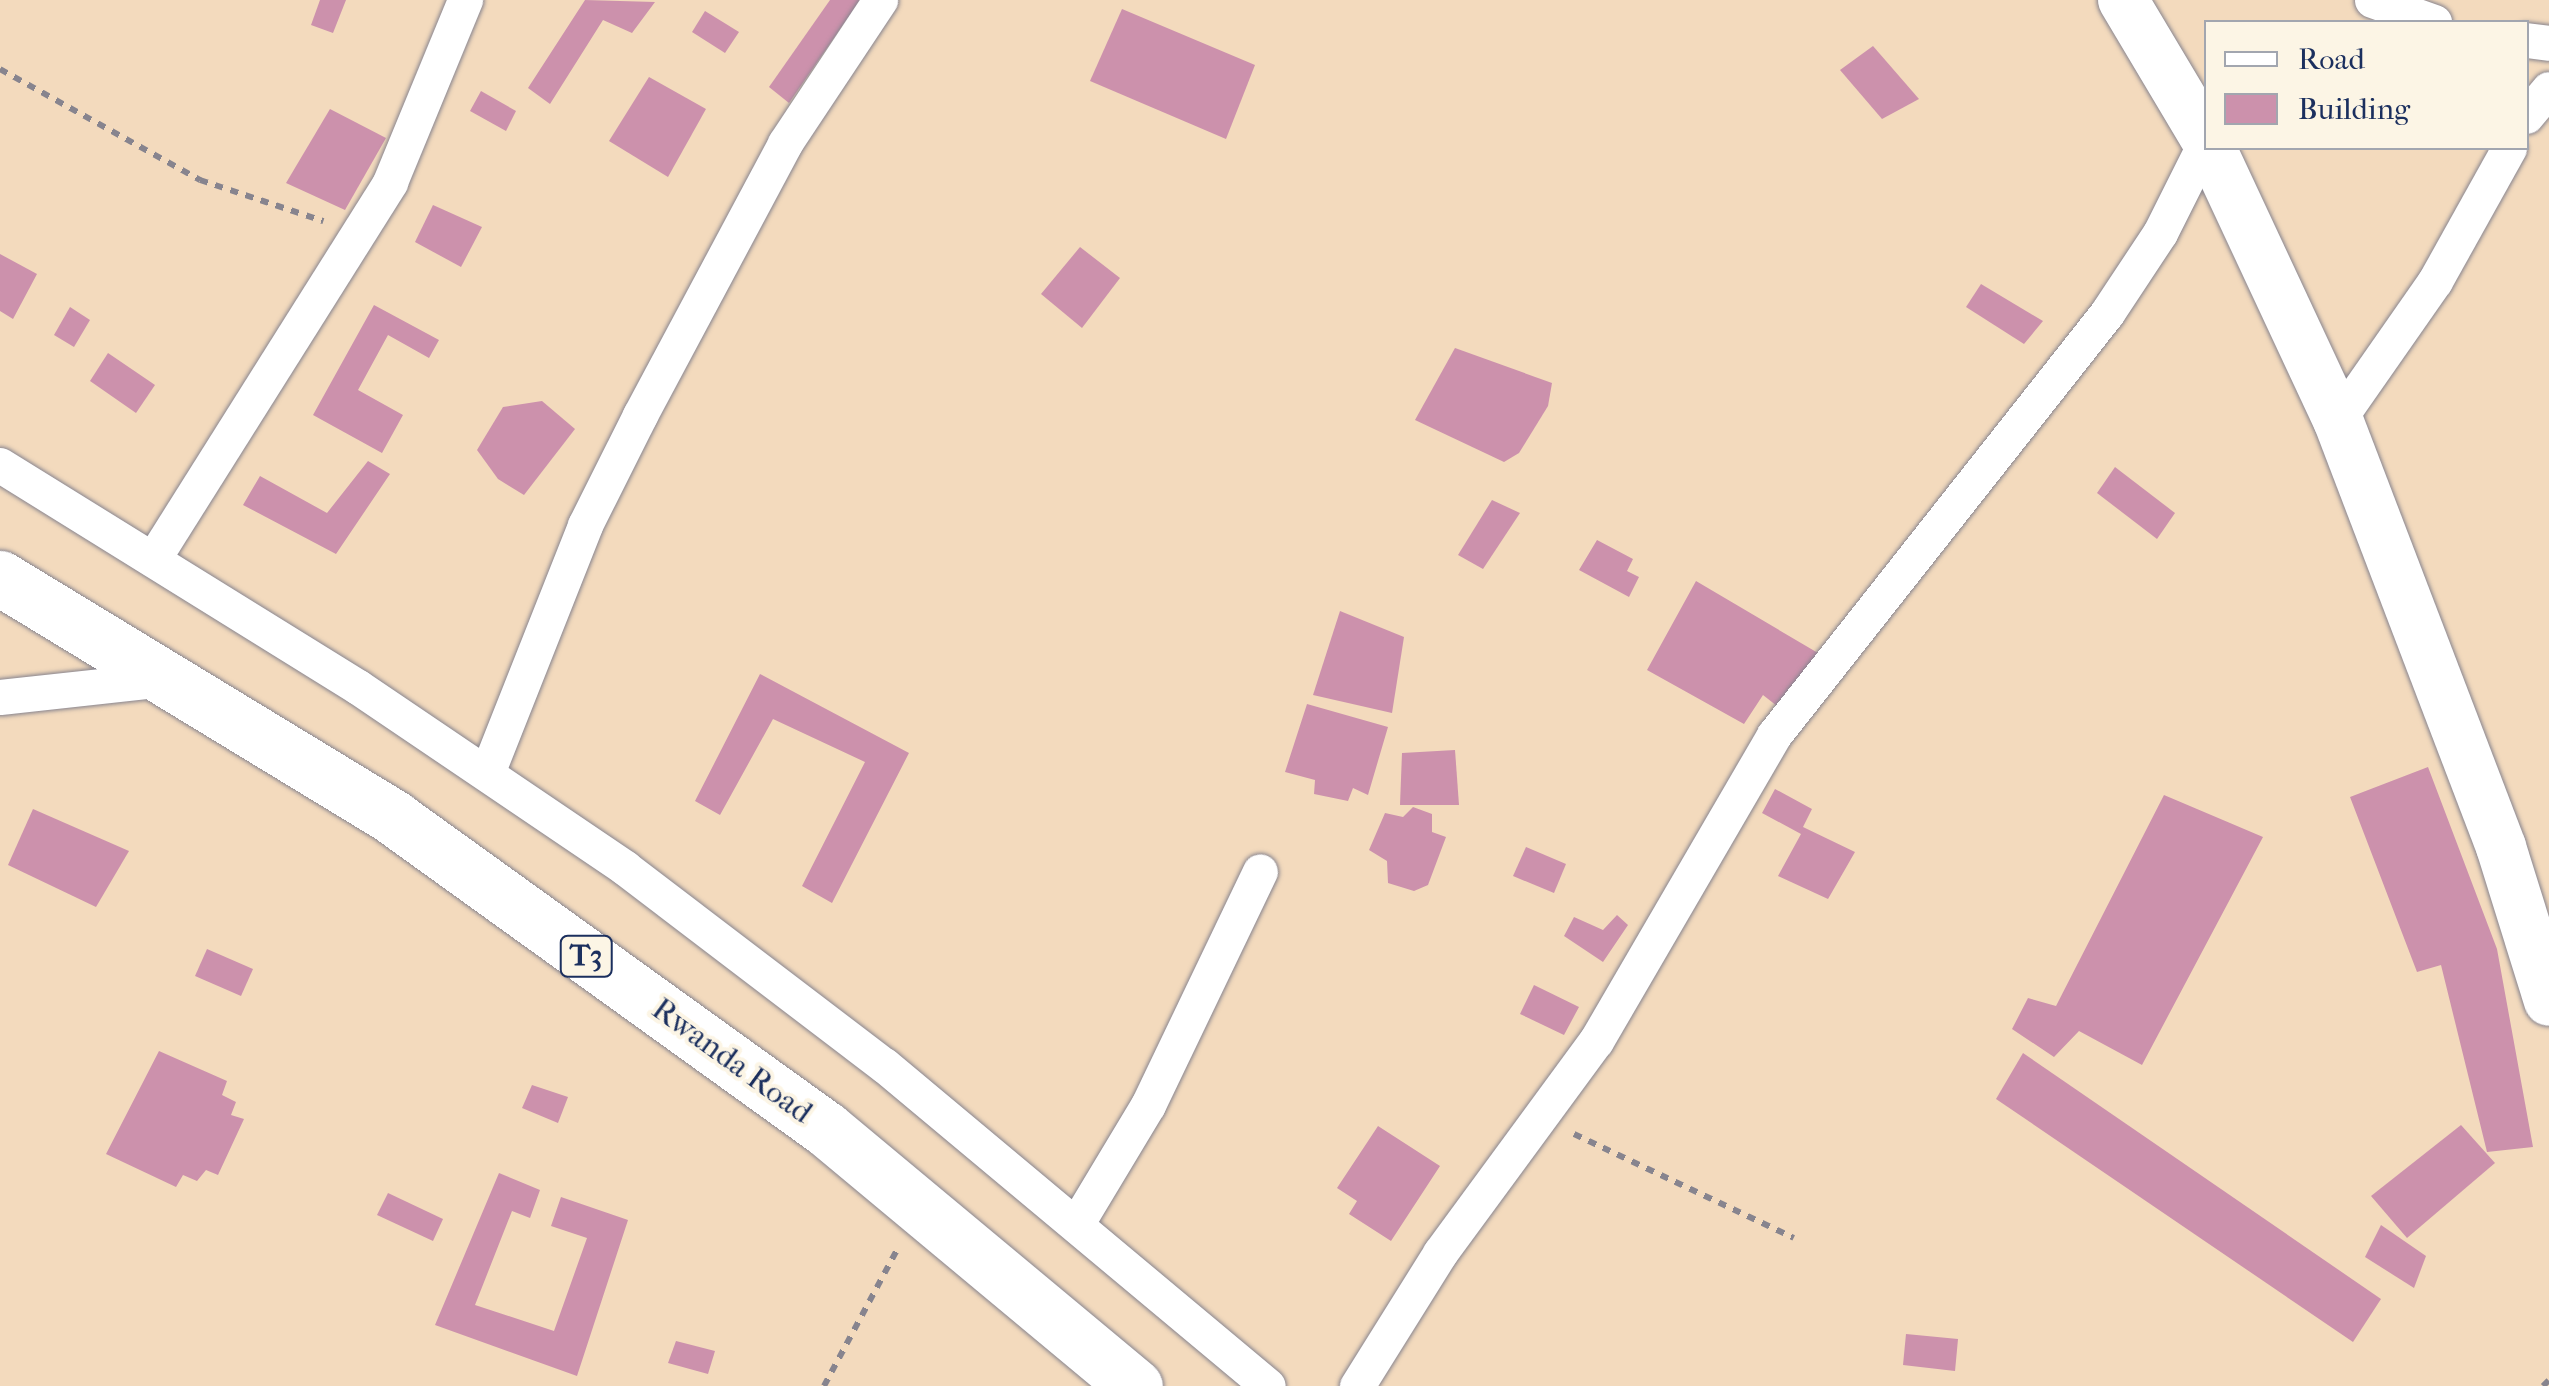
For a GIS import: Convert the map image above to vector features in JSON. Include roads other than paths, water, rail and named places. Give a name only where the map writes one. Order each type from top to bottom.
[{"type":"highway","name":"Rwanda Road","points":[[0,578],[394,818],[826,1129],[918,1210],[1135,1386]]},
{"type":"street","points":[[153,559],[228,449],[390,182],[465,0]]},
{"type":"street","points":[[487,772],[585,524],[640,414],[785,143],[880,0]]},
{"type":"street","points":[[2124,0],[2204,135]]},
{"type":"street","points":[[2372,0],[2428,20]]},
{"type":"street","points":[[2529,112],[2549,89]]},
{"type":"street","points":[[1357,1386],[1440,1252],[1545,1116],[1774,735],[2107,312],[2160,232],[2204,150]]},
{"type":"street","points":[[2212,150],[2338,420],[2500,847],[2549,1001]]},
{"type":"street","points":[[2338,420],[2435,280],[2508,150]]},
{"type":"street","points":[[0,465],[487,772],[823,1019],[1077,1223],[1268,1386]]},
{"type":"street","points":[[0,697],[167,678]]},
{"type":"street","points":[[1077,1223],[1148,1104],[1260,870]]}]
